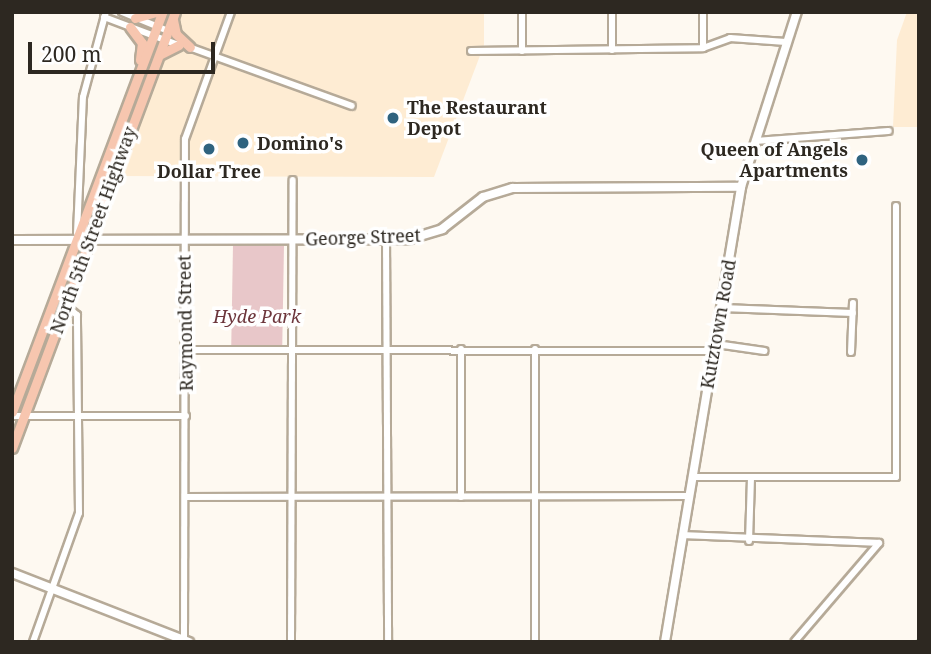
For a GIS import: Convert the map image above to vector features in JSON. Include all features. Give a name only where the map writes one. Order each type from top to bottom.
[{"type":"main road","points":[[135,18],[156,12]]},
{"type":"main road","name":"North 5th Street Highway","points":[[12,414],[162,12]]},
{"type":"main road","points":[[174,15],[176,34],[190,47]]},
{"type":"main road","name":"North 5th Street Highway","points":[[12,448],[174,15]]},
{"type":"main road","points":[[130,27],[142,43],[140,68]]},
{"type":"main road","points":[[156,62],[166,47],[179,45]]},
{"type":"street","points":[[122,12],[168,31]]},
{"type":"street","name":"Raymond Street","points":[[185,641],[186,132],[231,12]]},
{"type":"street","points":[[522,12],[522,51]]},
{"type":"street","points":[[612,12],[612,50]]},
{"type":"street","points":[[703,12],[703,48]]},
{"type":"street","name":"Kutztown Road","points":[[668,640],[692,477],[741,187],[753,142],[797,12]]},
{"type":"street","points":[[77,238],[76,152],[90,56],[105,15],[153,37],[190,47],[352,106]]},
{"type":"street","points":[[471,51],[703,48],[730,38],[786,42]]},
{"type":"street","points":[[753,142],[889,131]]},
{"type":"street","points":[[291,642],[290,349],[293,180]]},
{"type":"street","name":"George Street","points":[[12,240],[386,239],[433,233],[474,201],[513,188],[741,187]]},
{"type":"street","points":[[692,477],[896,477],[896,206]]},
{"type":"street","points":[[386,239],[388,642]]},
{"type":"street","points":[[851,352],[853,303]]},
{"type":"street","points":[[33,642],[48,588],[78,518],[77,315],[65,305]]},
{"type":"street","points":[[722,308],[853,313]]},
{"type":"street","points":[[186,350],[716,347],[764,351]]},
{"type":"street","points":[[461,349],[461,497]]},
{"type":"street","points":[[535,349],[535,642]]},
{"type":"street","points":[[12,414],[23,417],[186,416]]},
{"type":"street","points":[[750,541],[751,477]]},
{"type":"street","points":[[187,497],[689,496]]},
{"type":"street","points":[[684,535],[750,541],[879,543],[794,642]]},
{"type":"street","points":[[12,573],[185,641]]},
{"type":"shaded area","points":[[180,12],[484,12],[484,45],[434,177],[116,176]]},
{"type":"shaded area","points":[[907,12],[919,12],[919,127],[893,127],[897,40]]},
{"type":"green space","name":"Hyde Park","points":[[233,245],[284,246],[282,347],[231,346]]},
{"type":"waterway","points":[[914,642],[919,639]]},
{"type":"place","name":"The Restaurant Depot","points":[[393,118]]},
{"type":"place","name":"Domino's","points":[[243,143]]},
{"type":"place","name":"Dollar Tree","points":[[209,149]]},
{"type":"place","name":"Queen of Angels Apartments","points":[[862,160]]}]
